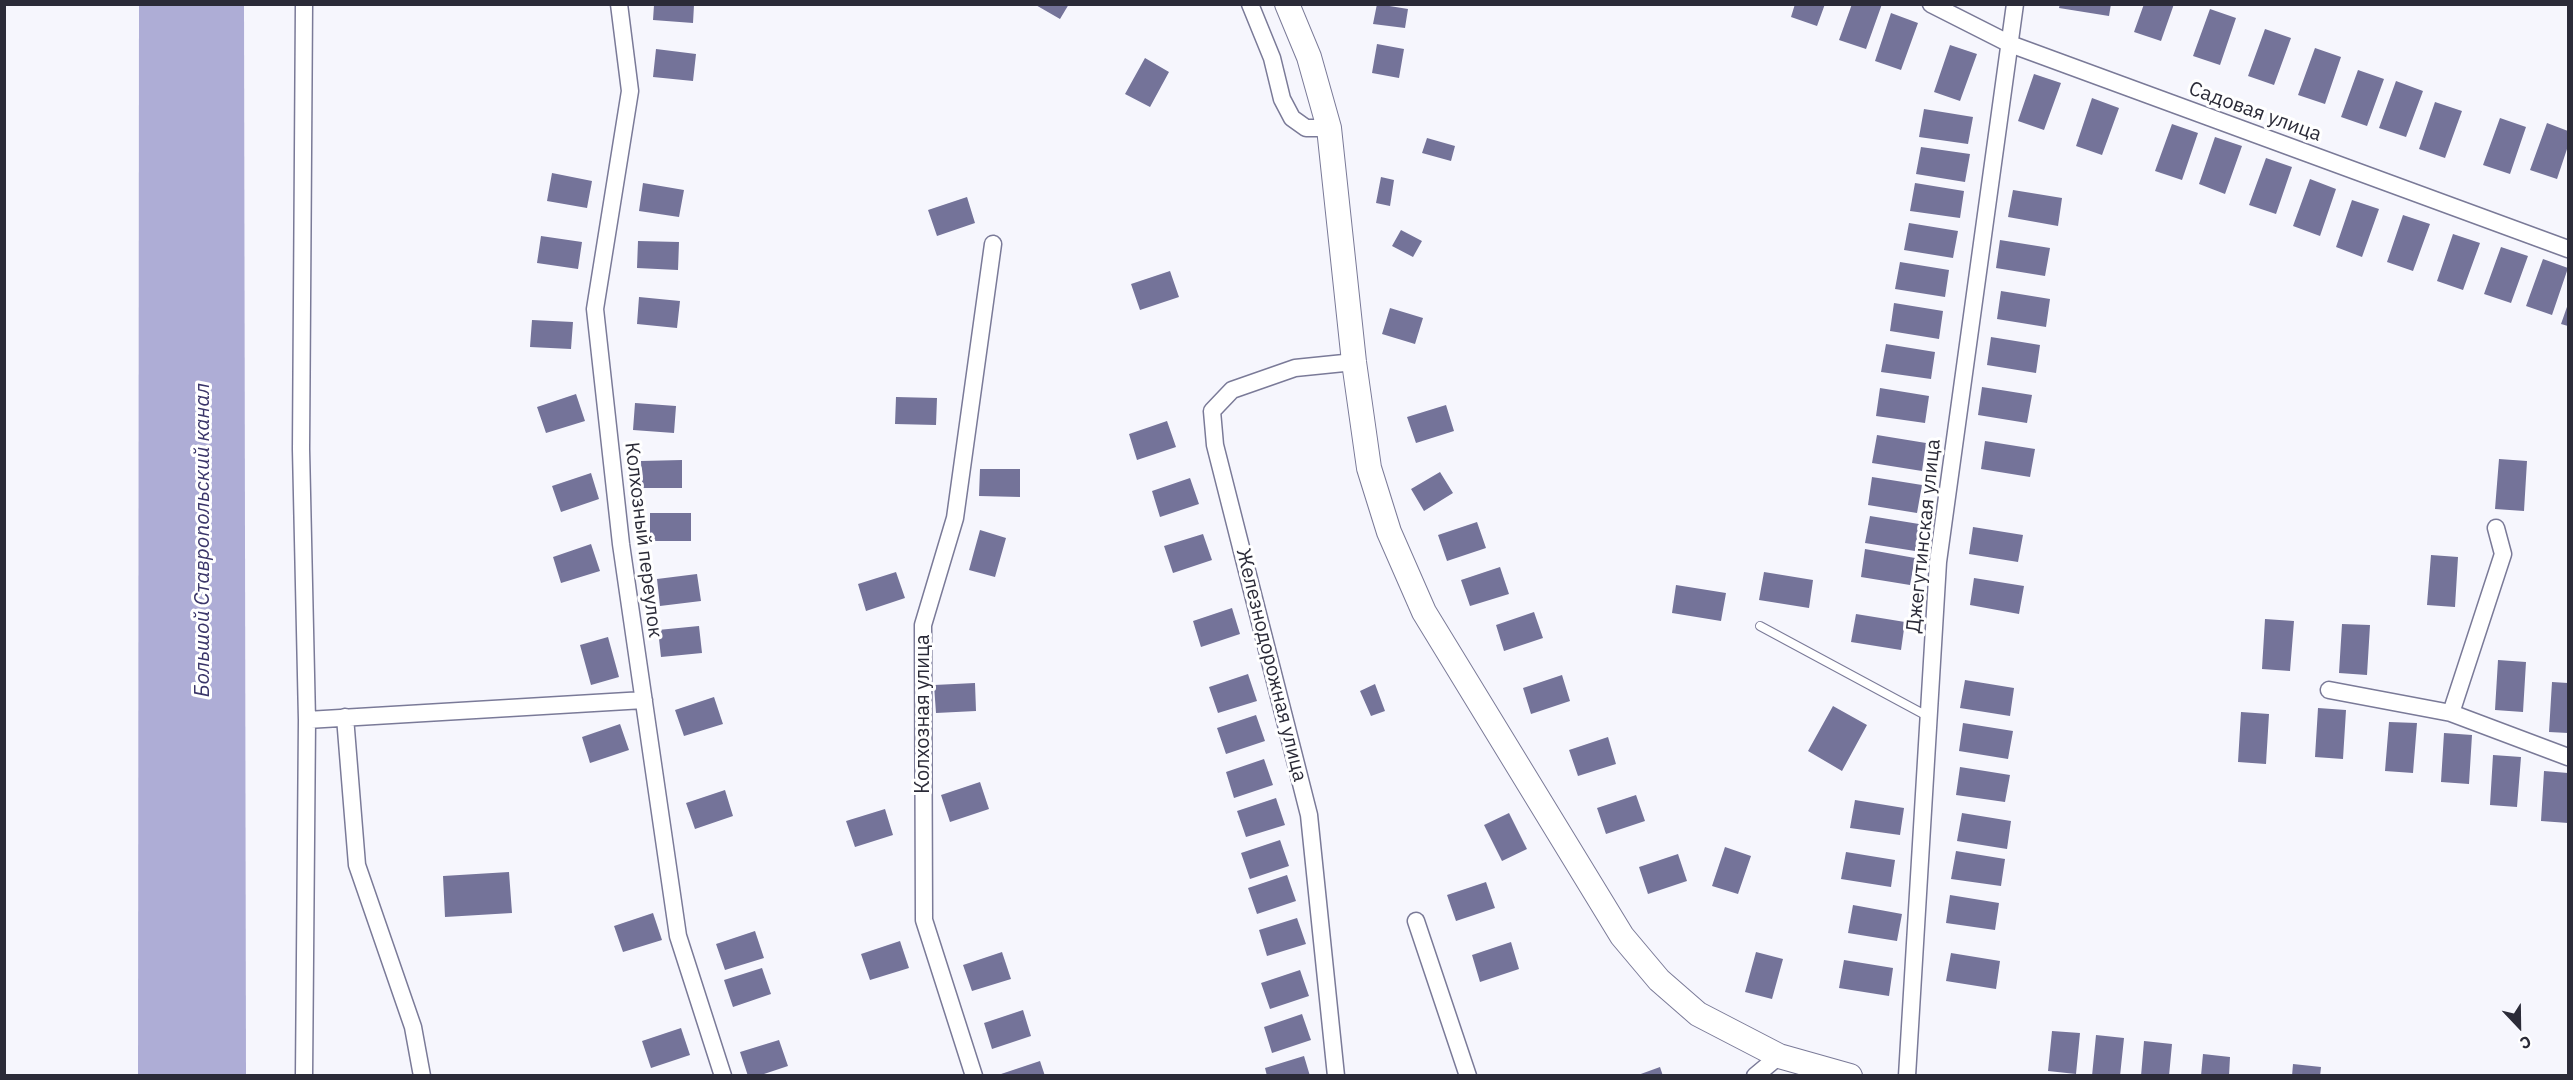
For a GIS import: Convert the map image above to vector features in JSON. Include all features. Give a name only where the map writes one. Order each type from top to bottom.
[{"type":"main road","points":[[1287,4],[1309,57],[1329,128],[1354,362],[1369,468],[1389,532],[1424,612],[1622,936],[1659,980],[1698,1014],[1779,1056],[1850,1076]]},
{"type":"street","points":[[304,4],[300,449],[307,720],[304,1076]]},
{"type":"street","name":"Колхозный переулок","points":[[619,4],[630,91],[595,309],[621,544],[678,936],[723,1076]]},
{"type":"street","points":[[1250,4],[1272,58],[1282,99],[1292,118],[1306,128],[1329,128]]},
{"type":"street","name":"Садовая улица","points":[[1931,4],[2010,44],[2568,249]]},
{"type":"street","name":"Джегутинская улица","points":[[1907,1076],[1938,562],[2015,4]]},
{"type":"street","name":"Колхозная улица","points":[[974,1076],[924,920],[923,624],[955,518],[993,244]]},
{"type":"street","name":"Железнодорожная улица","points":[[1336,1076],[1310,815],[1215,445],[1212,411],[1232,390],[1295,368],[1354,362]]},
{"type":"street","points":[[2451,713],[2503,554],[2496,528]]},
{"type":"street","points":[[2328,690],[2451,713],[2568,757]]},
{"type":"street","points":[[307,720],[644,700]]},
{"type":"street","points":[[345,717],[357,865],[413,1027],[422,1076]]},
{"type":"street","points":[[1416,921],[1468,1076]]},
{"type":"street","points":[[1755,1076],[1779,1056]]},
{"type":"lane","points":[[1760,626],[1929,717]]},
{"type":"water","name":"Большой Ставропольский канал","points":[[139,5],[244,5],[246,1075],[138,1075]]},
{"type":"building","points":[[1034,4],[1069,4],[1060,19]]},
{"type":"building","points":[[1377,4],[1408,9],[1405,28],[1373,24]]},
{"type":"building","points":[[1795,4],[1825,4],[1817,26],[1791,17]]},
{"type":"building","points":[[1852,4],[1882,4],[1866,49],[1839,40]]},
{"type":"building","points":[[2060,4],[2111,4],[2109,16],[2059,8]]},
{"type":"building","points":[[2144,4],[2174,4],[2161,41],[2134,32]]},
{"type":"building","points":[[654,5],[694,5],[693,23],[653,20]]},
{"type":"building","points":[[2210,9],[2236,18],[2220,65],[2193,56]]},
{"type":"building","points":[[1891,13],[1918,23],[1901,70],[1875,61]]},
{"type":"building","points":[[2265,29],[2291,38],[2274,85],[2248,76]]},
{"type":"building","points":[[1377,44],[1404,49],[1399,78],[1372,73]]},
{"type":"building","points":[[1950,45],[1977,54],[1960,101],[1934,92]]},
{"type":"building","points":[[2315,48],[2341,57],[2325,104],[2298,95]]},
{"type":"building","points":[[656,49],[696,54],[693,81],[653,77]]},
{"type":"building","points":[[1145,58],[1169,72],[1150,107],[1125,94]]},
{"type":"building","points":[[2358,70],[2384,79],[2367,126],[2341,117]]},
{"type":"building","points":[[2034,74],[2061,83],[2044,130],[2018,121]]},
{"type":"building","points":[[2396,81],[2423,91],[2406,137],[2379,128]]},
{"type":"building","points":[[2092,98],[2119,108],[2102,155],[2076,146]]},
{"type":"building","points":[[2435,102],[2462,111],[2445,158],[2419,149]]},
{"type":"building","points":[[1924,109],[1973,117],[1968,144],[1919,137]]},
{"type":"building","points":[[2500,118],[2526,127],[2510,174],[2483,165]]},
{"type":"building","points":[[2547,123],[2568,131],[2568,146],[2557,179],[2530,170]]},
{"type":"building","points":[[2172,124],[2198,133],[2182,180],[2155,171]]},
{"type":"building","points":[[2215,137],[2242,146],[2225,194],[2199,184]]},
{"type":"building","points":[[1427,138],[1455,146],[1451,161],[1422,153]]},
{"type":"building","points":[[1921,147],[1970,154],[1965,182],[1916,174]]},
{"type":"building","points":[[2266,158],[2292,167],[2276,214],[2249,205]]},
{"type":"building","points":[[552,173],[592,181],[587,208],[547,201]]},
{"type":"building","points":[[1381,177],[1394,180],[1390,206],[1376,203]]},
{"type":"building","points":[[2310,179],[2336,189],[2320,236],[2293,226]]},
{"type":"building","points":[[643,183],[684,190],[679,217],[639,211]]},
{"type":"building","points":[[1915,183],[1964,191],[1960,218],[1910,211]]},
{"type":"building","points":[[2013,190],[2062,198],[2058,226],[2008,217]]},
{"type":"building","points":[[967,197],[975,223],[937,236],[928,210]]},
{"type":"building","points":[[2352,200],[2379,209],[2362,257],[2336,247]]},
{"type":"building","points":[[2403,215],[2430,224],[2413,271],[2387,262]]},
{"type":"building","points":[[1909,223],[1958,231],[1953,258],[1904,250]]},
{"type":"building","points":[[1401,230],[1422,241],[1413,257],[1392,246]]},
{"type":"building","points":[[2453,234],[2480,243],[2463,290],[2437,281]]},
{"type":"building","points":[[541,236],[582,242],[578,269],[537,263]]},
{"type":"building","points":[[2000,240],[2050,248],[2045,276],[1996,268]]},
{"type":"building","points":[[638,241],[679,242],[678,270],[637,268]]},
{"type":"building","points":[[2501,247],[2528,256],[2511,303],[2484,294]]},
{"type":"building","points":[[2543,259],[2568,268],[2552,315],[2526,306]]},
{"type":"building","points":[[1900,262],[1949,270],[1945,297],[1895,289]]},
{"type":"building","points":[[1170,271],[1179,297],[1140,310],[1131,284]]},
{"type":"building","points":[[2001,291],[2050,299],[2046,327],[1997,319]]},
{"type":"building","points":[[639,297],[680,301],[677,328],[637,324]]},
{"type":"building","points":[[1894,303],[1943,311],[1939,339],[1890,331]]},
{"type":"building","points":[[2568,304],[2568,326],[2561,324]]},
{"type":"building","points":[[1390,308],[1423,318],[1415,344],[1382,334]]},
{"type":"building","points":[[532,320],[573,322],[571,349],[530,347]]},
{"type":"building","points":[[1991,337],[2040,345],[2036,373],[1987,365]]},
{"type":"building","points":[[1886,344],[1935,352],[1931,379],[1881,372]]},
{"type":"building","points":[[1982,387],[2032,395],[2027,423],[1978,415]]},
{"type":"building","points":[[1880,388],[1929,396],[1925,423],[1876,416]]},
{"type":"building","points":[[576,394],[585,421],[546,433],[537,407]]},
{"type":"building","points":[[896,397],[937,398],[936,425],[895,424]]},
{"type":"building","points":[[635,403],[676,406],[674,433],[633,430]]},
{"type":"building","points":[[1446,405],[1454,431],[1416,443],[1407,417]]},
{"type":"building","points":[[1167,421],[1176,447],[1137,460],[1129,434]]},
{"type":"building","points":[[1877,435],[1926,443],[1922,471],[1872,463]]},
{"type":"building","points":[[1985,441],[2035,449],[2030,477],[1981,469]]},
{"type":"building","points":[[2499,459],[2527,461],[2524,511],[2495,509]]},
{"type":"building","points":[[682,460],[682,488],[642,488],[641,461]]},
{"type":"building","points":[[980,469],[1020,469],[1020,497],[979,496]]},
{"type":"building","points":[[1440,472],[1453,493],[1424,511],[1411,489]]},
{"type":"building","points":[[591,473],[599,499],[561,512],[552,486]]},
{"type":"building","points":[[1872,477],[1922,485],[1917,513],[1868,505]]},
{"type":"building","points":[[1190,478],[1199,504],[1160,517],[1152,491]]},
{"type":"building","points":[[650,513],[691,513],[691,541],[650,541]]},
{"type":"building","points":[[1870,516],[1919,524],[1915,551],[1865,543]]},
{"type":"building","points":[[1477,522],[1486,548],[1447,561],[1438,535]]},
{"type":"building","points":[[1973,527],[2023,535],[2018,562],[1969,554]]},
{"type":"building","points":[[980,530],[1006,538],[995,577],[969,570]]},
{"type":"building","points":[[1203,534],[1212,560],[1173,573],[1164,546]]},
{"type":"building","points":[[591,544],[600,571],[561,583],[553,557]]},
{"type":"building","points":[[1865,549],[1915,558],[1910,585],[1861,577]]},
{"type":"building","points":[[2431,555],[2458,557],[2455,607],[2427,605]]},
{"type":"building","points":[[1500,567],[1509,594],[1470,606],[1461,580]]},
{"type":"building","points":[[896,572],[905,598],[866,611],[858,584]]},
{"type":"building","points":[[1764,572],[1813,580],[1809,608],[1759,600]]},
{"type":"building","points":[[697,574],[701,601],[660,606],[657,579]]},
{"type":"building","points":[[1974,578],[2024,586],[2019,614],[1970,605]]},
{"type":"building","points":[[1676,585],[1726,593],[1721,621],[1672,613]]},
{"type":"building","points":[[1232,608],[1240,634],[1201,647],[1193,621]]},
{"type":"building","points":[[1534,612],[1543,638],[1504,651],[1496,625]]},
{"type":"building","points":[[1856,614],[1905,622],[1901,650],[1851,642]]},
{"type":"building","points":[[2265,619],[2294,621],[2290,671],[2262,669]]},
{"type":"building","points":[[2342,624],[2370,625],[2367,675],[2339,673]]},
{"type":"building","points":[[699,626],[702,653],[661,657],[658,630]]},
{"type":"building","points":[[608,637],[619,677],[591,685],[580,645]]},
{"type":"building","points":[[2498,660],[2526,662],[2523,712],[2495,710]]},
{"type":"building","points":[[1248,674],[1257,701],[1218,713],[1209,687]]},
{"type":"building","points":[[1562,675],[1570,701],[1531,714],[1523,688]]},
{"type":"building","points":[[1965,680],[2014,688],[2010,716],[1960,708]]},
{"type":"building","points":[[2552,682],[2568,683],[2568,733],[2549,732]]},
{"type":"building","points":[[975,683],[976,711],[936,713],[934,685]]},
{"type":"building","points":[[1375,684],[1385,711],[1371,716],[1360,691]]},
{"type":"building","points":[[714,697],[723,724],[684,736],[675,710]]},
{"type":"building","points":[[1833,706],[1867,725],[1842,771],[1808,751]]},
{"type":"building","points":[[2318,708],[2346,710],[2343,759],[2315,757]]},
{"type":"building","points":[[2241,712],[2269,714],[2266,764],[2238,762]]},
{"type":"building","points":[[1256,715],[1265,741],[1226,754],[1217,728]]},
{"type":"building","points":[[2389,722],[2417,723],[2413,773],[2385,771]]},
{"type":"building","points":[[1963,723],[2013,731],[2008,759],[1959,751]]},
{"type":"building","points":[[620,724],[629,750],[590,763],[582,737]]},
{"type":"building","points":[[2444,733],[2472,735],[2469,784],[2441,782]]},
{"type":"building","points":[[1608,737],[1616,764],[1578,776],[1569,750]]},
{"type":"building","points":[[2493,755],[2521,757],[2517,807],[2490,805]]},
{"type":"building","points":[[1264,759],[1273,785],[1234,798],[1226,772]]},
{"type":"building","points":[[1960,767],[2010,775],[2005,802],[1956,795]]},
{"type":"building","points":[[2544,771],[2568,773],[2568,823],[2541,821]]},
{"type":"building","points":[[980,782],[989,809],[950,822],[941,795]]},
{"type":"building","points":[[725,790],[733,816],[695,829],[686,803]]},
{"type":"building","points":[[1636,795],[1645,821],[1606,834],[1597,808]]},
{"type":"building","points":[[1276,798],[1285,825],[1246,837],[1237,811]]},
{"type":"building","points":[[1855,800],[1904,808],[1900,835],[1850,828]]},
{"type":"building","points":[[885,809],[893,835],[855,847],[846,821]]},
{"type":"building","points":[[1509,813],[1527,849],[1502,861],[1484,825]]},
{"type":"building","points":[[1962,813],[2011,821],[2007,849],[1957,841]]},
{"type":"building","points":[[1280,840],[1289,866],[1250,879],[1241,853]]},
{"type":"building","points":[[1725,847],[1751,856],[1738,894],[1712,886]]},
{"type":"building","points":[[1956,851],[2005,859],[2001,886],[1951,879]]},
{"type":"building","points":[[1846,852],[1895,860],[1891,887],[1841,879]]},
{"type":"building","points":[[1678,854],[1687,881],[1648,894],[1639,867]]},
{"type":"building","points":[[509,872],[512,913],[445,917],[443,876]]},
{"type":"building","points":[[1287,875],[1296,901],[1257,914],[1248,888]]},
{"type":"building","points":[[1486,882],[1495,908],[1456,921],[1447,895]]},
{"type":"building","points":[[1950,895],[1999,903],[1995,930],[1946,923]]},
{"type":"building","points":[[1853,905],[1902,914],[1897,941],[1848,933]]},
{"type":"building","points":[[653,913],[662,940],[623,952],[614,926]]},
{"type":"building","points":[[1297,918],[1306,944],[1267,956],[1259,930]]},
{"type":"building","points":[[755,931],[764,958],[725,970],[716,944]]},
{"type":"building","points":[[900,941],[909,968],[870,980],[861,954]]},
{"type":"building","points":[[1511,942],[1519,969],[1480,982],[1472,955]]},
{"type":"building","points":[[1002,952],[1011,979],[972,991],[963,965]]},
{"type":"building","points":[[1756,952],[1783,959],[1772,999],[1745,992]]},
{"type":"building","points":[[1951,953],[2000,961],[1996,989],[1946,981]]},
{"type":"building","points":[[1844,960],[1893,968],[1889,996],[1839,988]]},
{"type":"building","points":[[762,968],[771,994],[733,1007],[724,980]]},
{"type":"building","points":[[1300,970],[1309,996],[1270,1009],[1261,983]]},
{"type":"building","points":[[1023,1010],[1031,1036],[992,1049],[984,1023]]},
{"type":"building","points":[[1302,1014],[1311,1040],[1272,1053],[1264,1027]]},
{"type":"building","points":[[681,1028],[690,1055],[651,1068],[642,1041]]},
{"type":"building","points":[[2052,1031],[2080,1033],[2076,1074],[2048,1071]]},
{"type":"building","points":[[2096,1035],[2124,1038],[2120,1076],[2092,1076]]},
{"type":"building","points":[[779,1040],[788,1066],[758,1076],[748,1076],[740,1052]]},
{"type":"building","points":[[2144,1041],[2172,1044],[2169,1076],[2141,1076]]},
{"type":"building","points":[[2203,1054],[2230,1057],[2229,1076],[2201,1076]]},
{"type":"building","points":[[1304,1056],[1310,1076],[1267,1076],[1265,1068]]},
{"type":"building","points":[[1040,1061],[1045,1076],[1002,1076],[1001,1074]]},
{"type":"building","points":[[2293,1064],[2321,1067],[2320,1076],[2292,1076]]},
{"type":"building","points":[[1660,1067],[1663,1076],[1638,1076],[1638,1075]]}]
